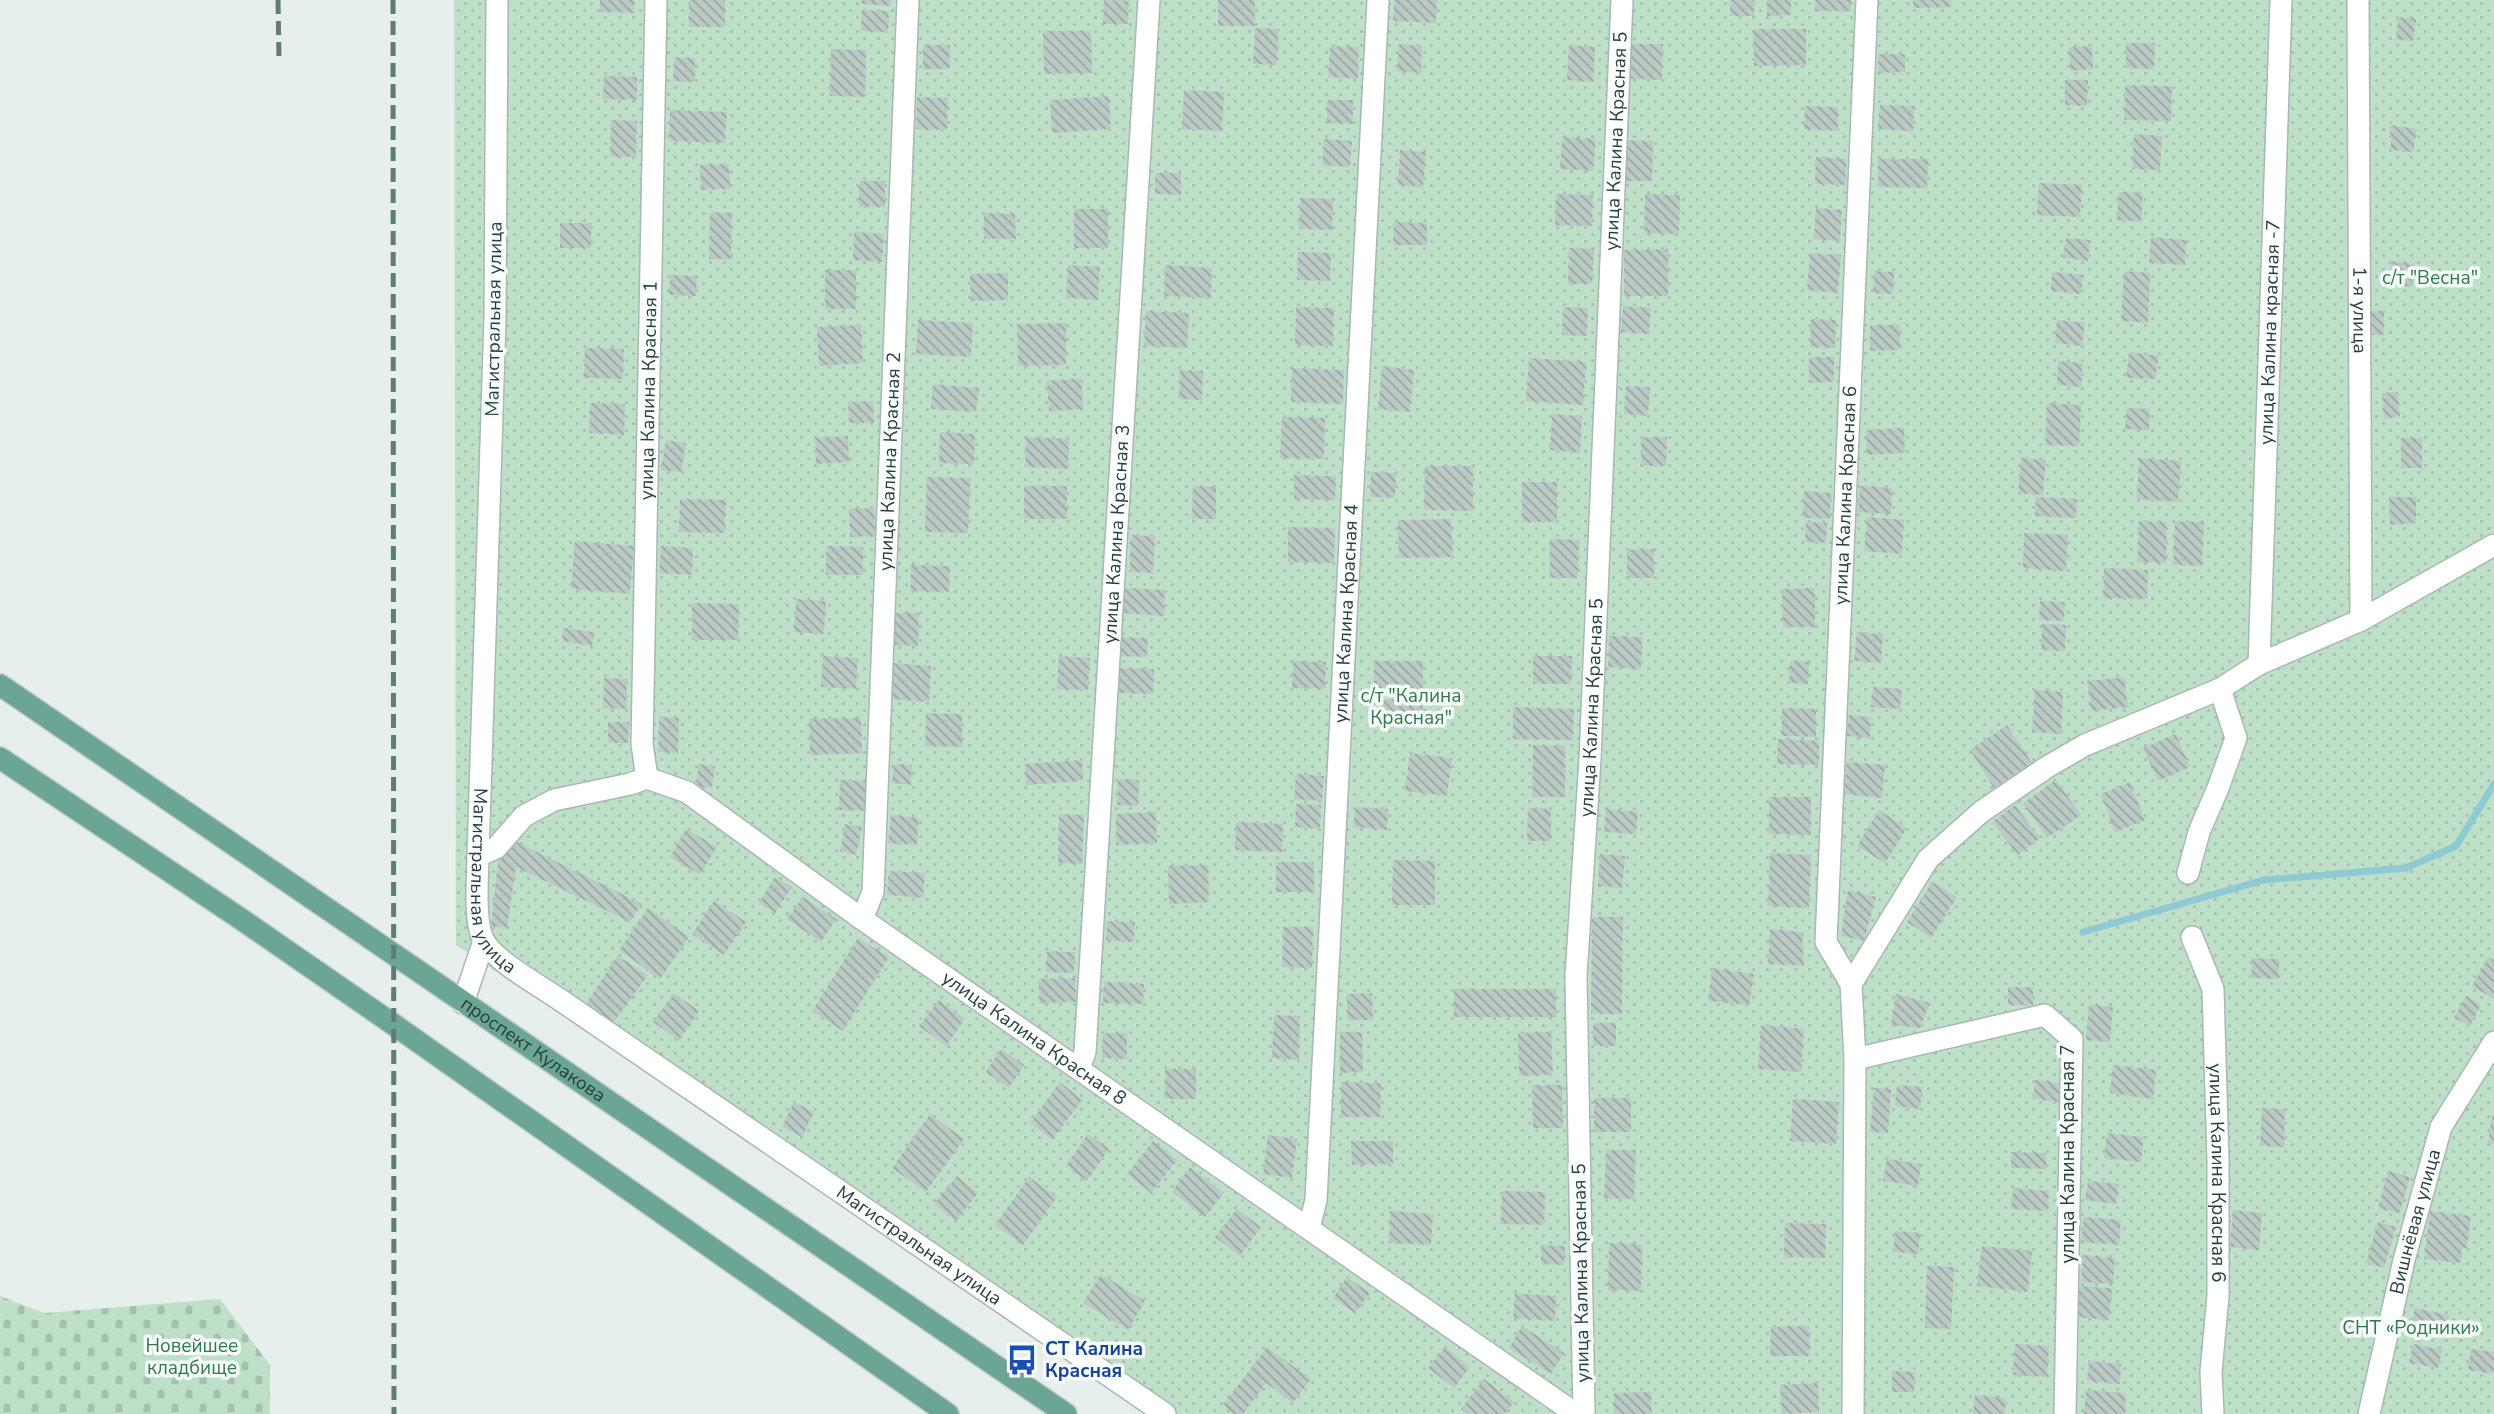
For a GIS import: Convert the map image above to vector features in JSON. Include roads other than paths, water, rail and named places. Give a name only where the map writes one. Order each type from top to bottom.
[{"type":"main road","name":"проспект Кулакова","points":[[0,685],[1066,1414]]},
{"type":"main road","points":[[0,758],[379,1014],[948,1414]]},
{"type":"street","name":"Магистральная улица","points":[[498,0],[495,317],[478,856],[478,920],[484,941],[501,958],[559,999],[1165,1414]]},
{"type":"street","name":"улица Калина Красная 1","points":[[647,778],[642,744],[656,0]]},
{"type":"street","name":"улица Калина Красная 2","points":[[862,919],[873,892],[908,0]]},
{"type":"street","name":"улица Калина Красная 3","points":[[1079,1068],[1085,1052],[1149,0]]},
{"type":"street","name":"улица Калина Красная 4","points":[[1309,1228],[1316,1200],[1378,0]]},
{"type":"street","name":"улица Калина Красная 5","points":[[1584,1414],[1576,976],[1591,746],[1622,0]]},
{"type":"street","name":"улица Калина Красная 6","points":[[1853,1414],[1855,1059],[1852,984],[1826,942],[1867,0]]},
{"type":"street","name":"улица Калина красная -7","points":[[2259,664],[2281,0]]},
{"type":"street","name":"1-я улица","points":[[2358,0],[2361,620]]},
{"type":"street","points":[[1852,984],[1928,859],[1981,812],[2047,767],[2085,746],[2220,689],[2259,664],[2361,620],[2494,545]]},
{"type":"street","points":[[2188,873],[2199,832],[2236,738],[2220,689]]},
{"type":"street","points":[[478,856],[496,848],[524,816],[554,800],[647,778]]},
{"type":"street","name":"улица Калина Красная 8","points":[[647,778],[687,792],[862,919],[1576,1414]]},
{"type":"street","name":"улица Калина Красная 6","points":[[2192,937],[2213,989],[2218,1161],[2218,1296],[2211,1372],[2213,1414]]},
{"type":"street","points":[[463,1003],[484,941]]},
{"type":"street","name":"улица Калина Красная 7","points":[[1855,1059],[2045,1016],[2072,1039],[2065,1414]]},
{"type":"street","name":"Вишнёвая улица","points":[[2369,1414],[2404,1260],[2441,1127],[2494,1042]]},
{"type":"waterway","points":[[2083,932],[2264,880],[2406,868],[2456,846],[2494,784]]},
{"type":"railway","points":[[278,0],[279,58]]},
{"type":"railway","points":[[393,0],[394,1414]]},
{"type":"place","name":"СТ Калина Красная","points":[[1022,1360]]},
{"type":"park label","name":"с/т \"Весна\"","points":[[2430,278]]},
{"type":"park label","name":"с/т \"Калина Красная\"","points":[[1411,707]]},
{"type":"park label","name":"СНТ «Родники»","points":[[2411,1328]]},
{"type":"park label","name":"Новейшее кладбище","points":[[192,1357]]}]
